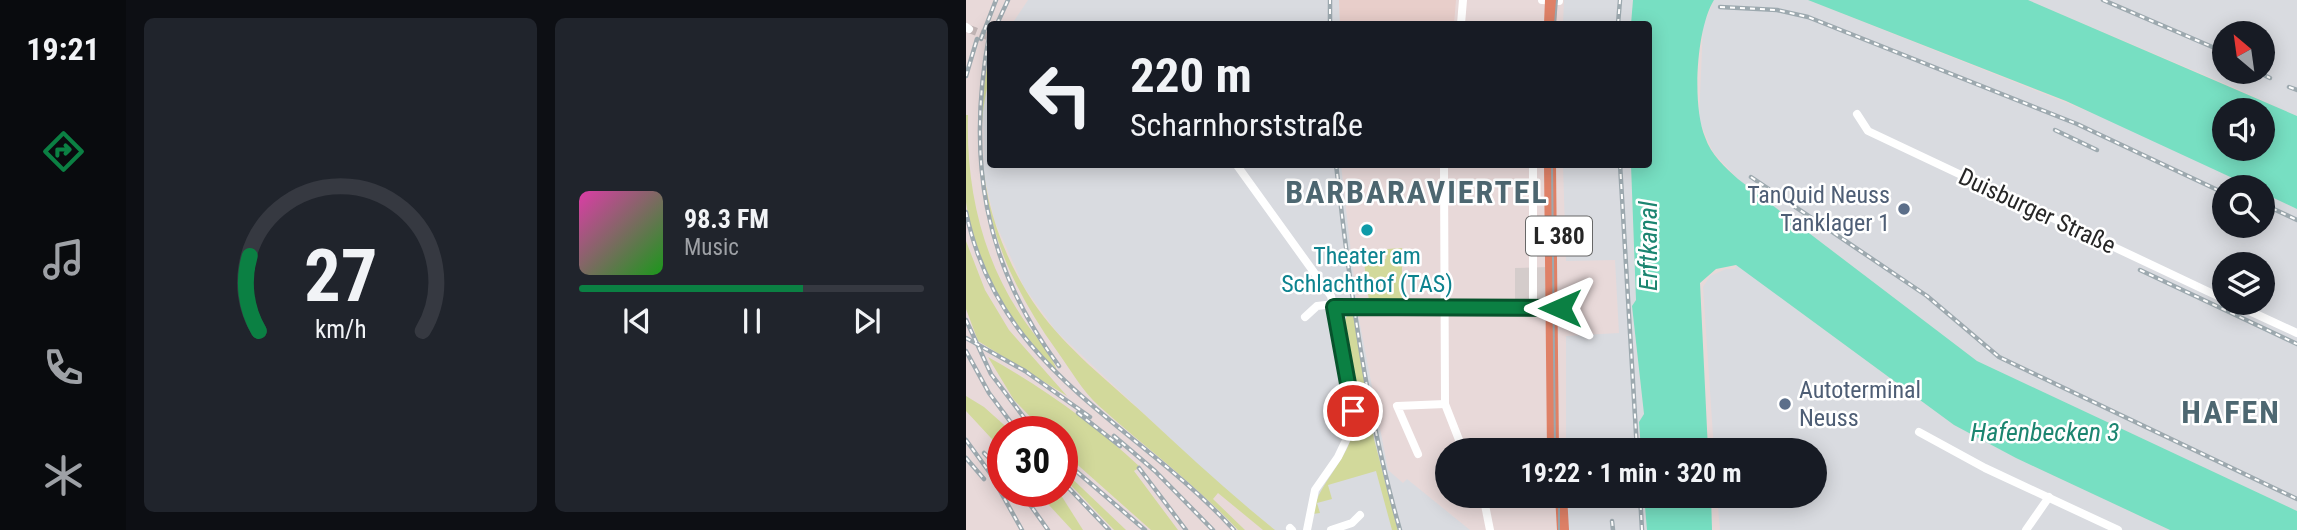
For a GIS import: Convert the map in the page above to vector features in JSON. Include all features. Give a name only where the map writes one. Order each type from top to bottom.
[{"type":"main road","points":[[1551,21],[1555,0]]},
{"type":"main road","points":[[1555,0],[1558,21]]},
{"type":"main road","name":"L 380","points":[[1550,168],[1560,438]]},
{"type":"main road","name":"L 380","points":[[1553,438],[1558,168]]},
{"type":"main road","points":[[1555,508],[1559,528]]},
{"type":"main road","points":[[1559,528],[1560,508]]},
{"type":"street","points":[[1461,21],[1463,0]]},
{"type":"street","points":[[1542,0],[1555,0]]},
{"type":"street","name":"Duisburger Straße","points":[[1857,114],[1868,131],[2212,293]]},
{"type":"street","points":[[1239,168],[1327,289],[1334,306],[1352,397],[1352,423],[1345,446],[1315,490],[1307,530]]},
{"type":"street","points":[[1444,168],[1445,404],[1458,438]]},
{"type":"street","points":[[1532,168],[1533,307]]},
{"type":"street","points":[[1305,317],[1317,306],[1556,308]]},
{"type":"street","points":[[2258,315],[2297,333]]},
{"type":"street","points":[[1418,454],[1397,406],[1445,404]]},
{"type":"street","points":[[1919,432],[2118,530]]},
{"type":"street","points":[[2026,530],[2049,498]]},
{"type":"street","points":[[1486,508],[1490,530]]},
{"type":"street","points":[[1331,530],[1352,523],[1360,515]]},
{"type":"shaded area","points":[[1028,0],[1339,0],[1340,21],[1014,21]]},
{"type":"shaded area","points":[[1339,0],[1456,0],[1454,21],[1340,21]]},
{"type":"shaded area","points":[[1564,0],[1633,0],[1631,21],[1563,21]]},
{"type":"shaded area","points":[[1714,0],[1808,0],[2117,123],[2227,175],[2212,175],[2212,238],[2275,238],[2275,199],[2297,209],[2297,511],[1977,361],[1738,179],[1713,152],[1699,120],[1703,26]]},
{"type":"shaded area","points":[[2028,0],[2297,0],[2297,116],[2275,106],[2275,98],[2258,98],[2226,84],[2275,84],[2275,21],[2212,21],[2212,78]]},
{"type":"shaded area","points":[[987,69],[982,145],[984,175],[998,232],[1022,285],[1038,309],[1075,351],[1208,473],[1275,530],[1263,530],[1218,493],[1213,499],[1245,530],[1238,530],[1188,482],[1093,400],[1034,316],[1014,281],[989,209],[983,172],[981,133]]},
{"type":"shaded area","points":[[987,88],[987,168],[1341,168],[1358,314],[1388,470],[1403,483],[1407,479],[1435,502],[1435,508],[1443,508],[1470,530],[1275,530],[1225,490],[1056,331],[1024,287],[995,222],[984,176],[983,103]]},
{"type":"shaded area","points":[[966,115],[973,194],[986,244],[1006,291],[1052,359],[1057,371],[1040,354],[1011,315],[986,272],[977,249],[966,202]]},
{"type":"shaded area","points":[[1563,168],[1631,168],[1636,300],[1632,306],[1644,414],[1639,422],[1640,438],[1566,438],[1566,336],[1619,333],[1615,260],[1566,261]]},
{"type":"shaded area","points":[[966,241],[985,290],[1009,330],[1067,396],[978,341],[966,309]]},
{"type":"shaded area","points":[[1402,248],[1402,301],[1369,301],[1364,262],[1386,259],[1387,249]]},
{"type":"shaded area","points":[[1736,265],[1954,425],[2016,458],[2170,530],[1720,530],[1718,508],[1827,508],[1827,438],[1713,438],[1703,287],[1710,276],[1726,269],[1735,269]]},
{"type":"shaded area","points":[[1548,267],[1546,301],[1515,305],[1515,268]]},
{"type":"shaded area","points":[[1348,313],[1353,313],[1374,439],[1398,530],[1392,530],[1376,471],[1328,485],[1332,499],[1317,503],[1320,513],[1313,514],[1321,490],[1343,456],[1356,423],[1355,374],[1344,323]]},
{"type":"shaded area","points":[[988,357],[1067,407],[1104,436],[1140,467],[1134,471],[1178,530],[1151,530],[1078,465],[1078,416],[1030,416],[1014,400]]},
{"type":"shaded area","points":[[966,396],[994,416],[987,416],[987,434],[966,411]]},
{"type":"shaded area","points":[[1078,484],[1126,530],[1114,530],[1078,493]]},
{"type":"shaded area","points":[[1051,507],[1068,507],[1083,530],[1072,530]]},
{"type":"shaded area","points":[[1566,508],[1645,508],[1647,530],[1568,530]]},
{"type":"water","points":[[1633,0],[1714,0],[1703,29],[1700,48],[1698,107],[1705,137],[1711,149],[1738,179],[1977,361],[2297,511],[2297,530],[2170,530],[2016,458],[1954,425],[1736,265],[1716,269],[1700,283],[1707,438],[1640,438],[1639,422],[1644,414],[1632,306],[1636,300],[1631,168],[1652,168],[1652,21],[1631,21]]},
{"type":"water","points":[[1808,0],[2028,0],[2212,79],[2212,84],[2223,84],[2255,98],[2212,98],[2212,161],[2275,161],[2275,107],[2297,116],[2297,209],[2275,199],[2275,175],[2226,175],[2066,101]]},
{"type":"water","points":[[1645,508],[1711,508],[1712,530],[1647,530]]},
{"type":"tunnel","points":[[969,29],[987,36]]},
{"type":"tram line","points":[[1555,21],[1557,0]]},
{"type":"tram line","points":[[1552,168],[1555,438]]},
{"type":"tram line","points":[[1559,508],[1559,530]]},
{"type":"railway","points":[[988,21],[996,0]]},
{"type":"railway","points":[[998,21],[1008,0]]},
{"type":"railway","points":[[1330,0],[1330,21]]},
{"type":"railway","points":[[1618,21],[1620,0]]},
{"type":"railway","points":[[2103,0],[2212,47]]},
{"type":"railway","points":[[1720,7],[1777,10],[1808,17],[2077,124],[2212,187]]},
{"type":"railway","points":[[981,39],[987,23]]},
{"type":"railway","points":[[966,76],[977,39]]},
{"type":"railway","points":[[987,51],[980,122],[981,165],[987,207],[997,248],[1013,288],[1033,327],[1059,366]]},
{"type":"railway","points":[[2289,87],[2297,90]]},
{"type":"railway","points":[[2055,130],[2097,150]]},
{"type":"railway","points":[[1336,168],[1368,395],[1400,530]]},
{"type":"railway","points":[[1620,168],[1636,438]]},
{"type":"railway","points":[[1751,177],[1927,296],[1999,357],[2297,499]]},
{"type":"railway","points":[[2275,210],[2297,220]]},
{"type":"railway","points":[[966,212],[983,267],[1008,314],[1039,354],[1075,390],[1195,492],[1234,530]]},
{"type":"railway","points":[[2140,270],[2297,344]]},
{"type":"railway","points":[[966,320],[991,374],[1023,416]]},
{"type":"railway","points":[[966,338],[1025,371],[1090,417]]},
{"type":"railway","points":[[966,351],[989,393],[1006,416]]},
{"type":"railway","points":[[1078,413],[1120,446]]},
{"type":"railway","points":[[1114,436],[1155,471],[1213,530]]},
{"type":"railway","points":[[966,440],[990,473],[1022,530]]},
{"type":"railway","points":[[984,453],[987,456]]},
{"type":"railway","points":[[966,458],[984,479]]},
{"type":"railway","points":[[1139,468],[1186,530]]},
{"type":"railway","points":[[1078,473],[1145,530]]},
{"type":"railway","points":[[1078,498],[1109,530]]},
{"type":"railway","points":[[1032,507],[1048,530]]},
{"type":"railway","points":[[1641,508],[1642,530]]},
{"type":"railway","points":[[1612,521],[1613,530]]},
{"type":"place","name":"TanQuid Neuss Tanklager 1","points":[[1904,209]]},
{"type":"place","name":"Theater am Schlachthof (TAS)","points":[[1367,230]]},
{"type":"place","name":"Autoterminal Neuss","points":[[1785,404]]},
{"type":"district","name":"BARBARAVIERTEL","points":[[1417,192]]},
{"type":"district","name":"HAFEN","points":[[2231,412]]},
{"type":"route","points":[[1353,411],[1334,307],[1560,308]]},
{"type":"water label","name":"Erftkanal","points":[[1648,246]]},
{"type":"water label","name":"Hafenbecken 3","points":[[2045,432]]}]
